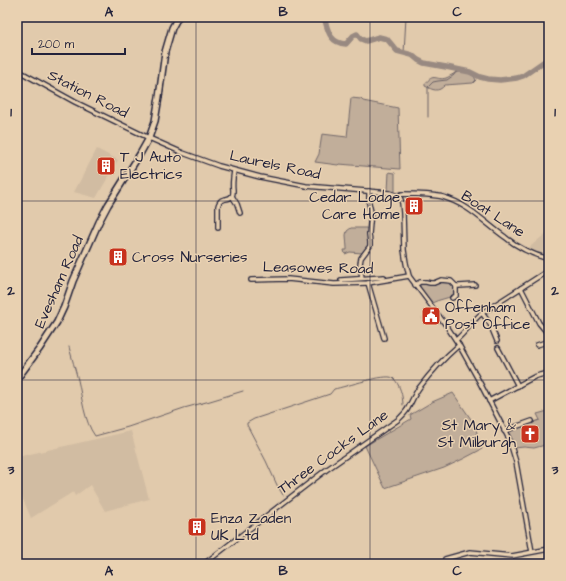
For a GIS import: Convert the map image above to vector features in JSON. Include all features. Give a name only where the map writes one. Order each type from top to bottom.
[{"type":"main road","points":[[149,138],[159,97],[165,52],[172,28],[178,17]]},
{"type":"main road","name":"Evesham Road","points":[[17,379],[50,335],[64,307],[73,281],[99,222],[149,138]]},
{"type":"street","name":"Station Road","points":[[17,70],[75,102],[149,138]]},
{"type":"street","name":"Laurels Road","points":[[149,138],[183,153],[234,171],[306,186],[390,193],[400,197]]},
{"type":"street","points":[[234,171],[232,196],[240,213]]},
{"type":"street","points":[[362,278],[360,264],[361,258],[370,246],[369,191]]},
{"type":"street","name":"Boat Lane","points":[[400,197],[402,194],[442,196],[471,210],[510,240],[543,258],[549,259]]},
{"type":"street","points":[[218,228],[219,203],[221,200],[229,199],[232,196]]},
{"type":"street","points":[[400,197],[403,213],[404,250],[409,276],[456,340],[509,439],[514,456],[532,552]]},
{"type":"street","points":[[456,340],[482,313],[549,270]]},
{"type":"street","name":"Leasowes Road","points":[[251,280],[288,279],[334,284],[368,283],[409,276]]},
{"type":"street","points":[[341,280],[384,277]]},
{"type":"street","points":[[416,286],[420,282],[434,283],[441,280],[451,281],[456,286],[475,285]]},
{"type":"street","points":[[467,281],[467,286]]},
{"type":"street","points":[[368,283],[384,338]]},
{"type":"street","points":[[455,297],[456,286]]},
{"type":"street","points":[[521,288],[539,323],[549,335]]},
{"type":"street","points":[[482,313],[490,324],[497,341]]},
{"type":"street","points":[[537,345],[549,341]]},
{"type":"street","name":"Three Cocks Lane","points":[[204,564],[326,470],[399,419],[407,410],[419,388],[432,371],[459,345]]},
{"type":"street","points":[[498,348],[518,386]]},
{"type":"street","points":[[489,401],[534,377],[549,373]]},
{"type":"street","points":[[516,421],[518,426]]},
{"type":"street","points":[[504,431],[532,421]]},
{"type":"street","points":[[445,559],[470,552],[512,556],[549,549]]},
{"type":"shaded area","points":[[458,72],[471,74],[476,80],[473,83],[445,85],[438,90],[433,90],[425,86],[431,78],[443,79]]},
{"type":"shaded area","points":[[351,98],[398,108],[400,169],[315,162],[319,154],[322,134],[347,137]]},
{"type":"shaded area","points":[[97,149],[118,160],[96,198],[74,192]]},
{"type":"shaded area","points":[[389,172],[395,173],[395,192],[388,191]]},
{"type":"shaded area","points":[[351,228],[368,229],[368,246],[362,253],[350,252],[345,254],[344,250],[347,250],[346,235],[347,231]]},
{"type":"shaded area","points":[[549,231],[549,246],[538,256],[526,250]]},
{"type":"shaded area","points":[[450,282],[454,286],[454,295],[432,303],[420,288],[420,284]]},
{"type":"shaded area","points":[[433,309],[439,317],[425,324],[421,318]]},
{"type":"shaded area","points":[[453,393],[475,425],[476,434],[482,449],[444,468],[385,488],[365,446],[411,419],[410,415],[432,402]]},
{"type":"shaded area","points":[[548,411],[549,444],[534,448],[514,448],[507,431],[540,420],[537,414]]},
{"type":"shaded area","points":[[131,431],[149,499],[105,511],[90,485],[75,496],[73,492],[31,518],[17,485],[17,457]]},
{"type":"waterway","points":[[324,17],[330,35],[340,43],[346,44],[353,36],[357,34],[361,39],[366,41],[379,37],[387,39],[397,51],[412,55],[424,63],[470,72],[488,79],[500,80],[523,76],[549,58]]},
{"type":"waterway","points":[[404,53],[406,17]]},
{"type":"waterway","points":[[428,117],[428,87],[433,82],[447,80],[454,75],[457,69]]},
{"type":"waterway","points":[[69,347],[88,423],[95,436],[243,391]]},
{"type":"waterway","points":[[283,495],[247,423],[254,419],[330,394],[334,389],[382,377],[393,378],[398,384],[401,391],[403,405]]},
{"type":"place","name":"T J Auto Electrics","points":[[106,166]]},
{"type":"place","name":"Cedar Lodge Care Home","points":[[414,206]]},
{"type":"place","name":"Cross Nurseries","points":[[118,257]]},
{"type":"place","name":"Offenham Post Office","points":[[431,316]]},
{"type":"place","name":"St Mary & St Milburgh","points":[[530,434]]},
{"type":"place","name":"Enza Zaden UK Ltd","points":[[197,527]]}]
